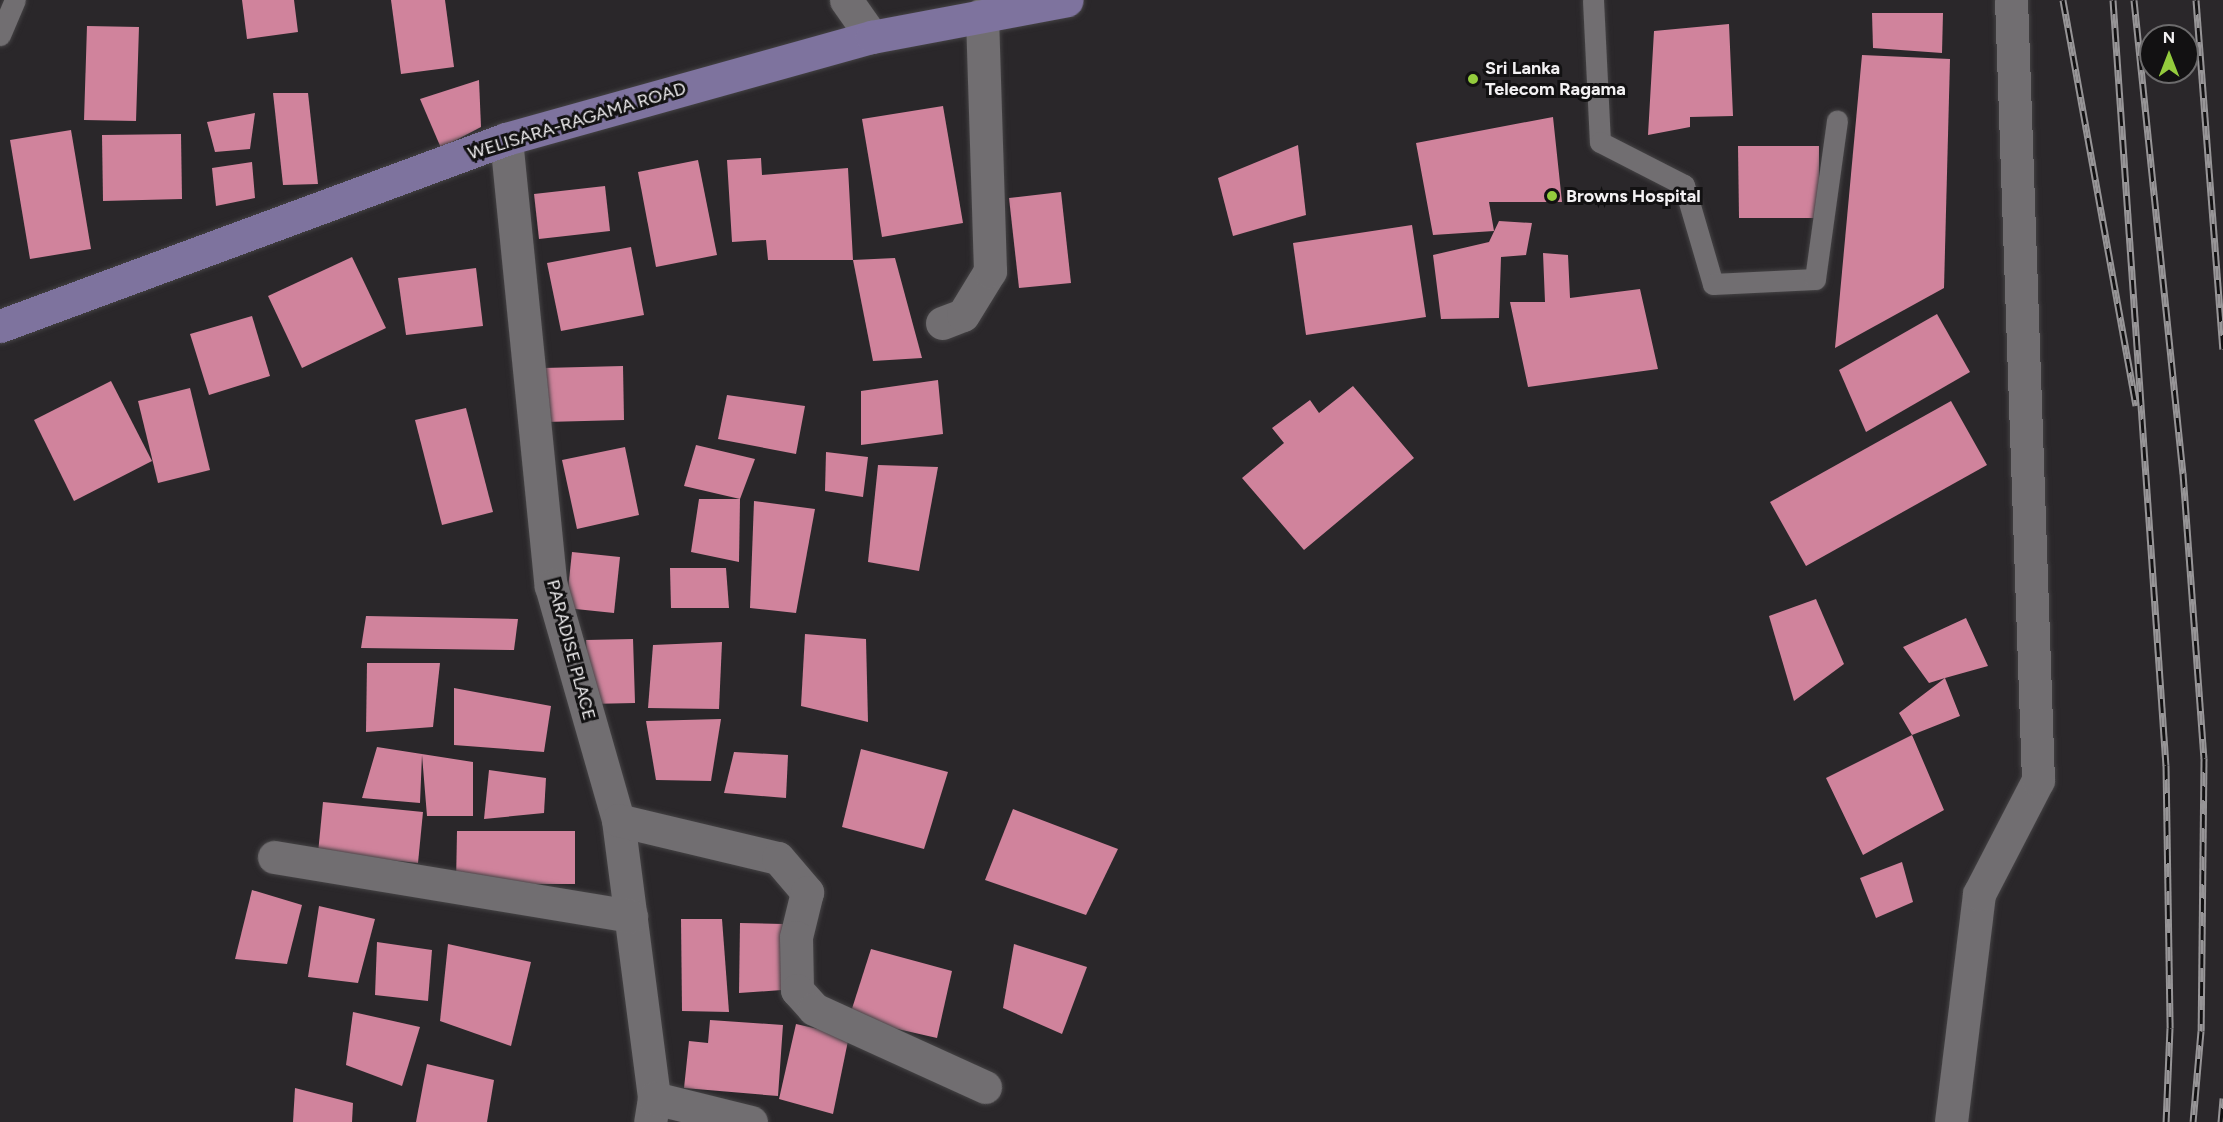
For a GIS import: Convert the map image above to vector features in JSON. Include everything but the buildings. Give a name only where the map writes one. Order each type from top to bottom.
[{"type":"main road","name":"WELISARA-RAGAMA ROAD","points":[[0,326],[506,139],[872,37],[982,14],[1067,0]]},
{"type":"street","points":[[846,0],[872,37]]},
{"type":"street","points":[[1951,1122],[1979,894],[2038,780],[2011,0]]},
{"type":"street","points":[[942,323],[963,315],[990,271],[982,14]]},
{"type":"street","name":"PARADISE PLACE","points":[[506,139],[551,586],[618,820],[652,1110]]},
{"type":"street","points":[[618,820],[778,858],[807,892],[796,937],[797,990],[814,1009],[985,1087]]},
{"type":"street","points":[[274,857],[631,916]]},
{"type":"street","points":[[652,1110],[751,1122]]},
{"type":"lane","points":[[0,35],[15,0]]},
{"type":"lane","points":[[1593,0],[1600,142],[1684,185],[1713,284],[1815,279],[1837,120]]},
{"type":"railway","points":[[2063,0],[2136,405]]},
{"type":"railway","points":[[2113,0],[2166,765],[2170,1028],[2166,1122]]},
{"type":"railway","points":[[2134,0],[2183,473],[2204,758],[2201,1031],[2193,1122]]},
{"type":"railway","points":[[2196,0],[2223,349]]},
{"type":"railway","points":[[2221,1122],[2223,1098]]},
{"type":"place","name":"Sri Lanka Telecom Ragama","points":[[1473,79]]},
{"type":"place","name":"Browns Hospital","points":[[1552,196]]}]
